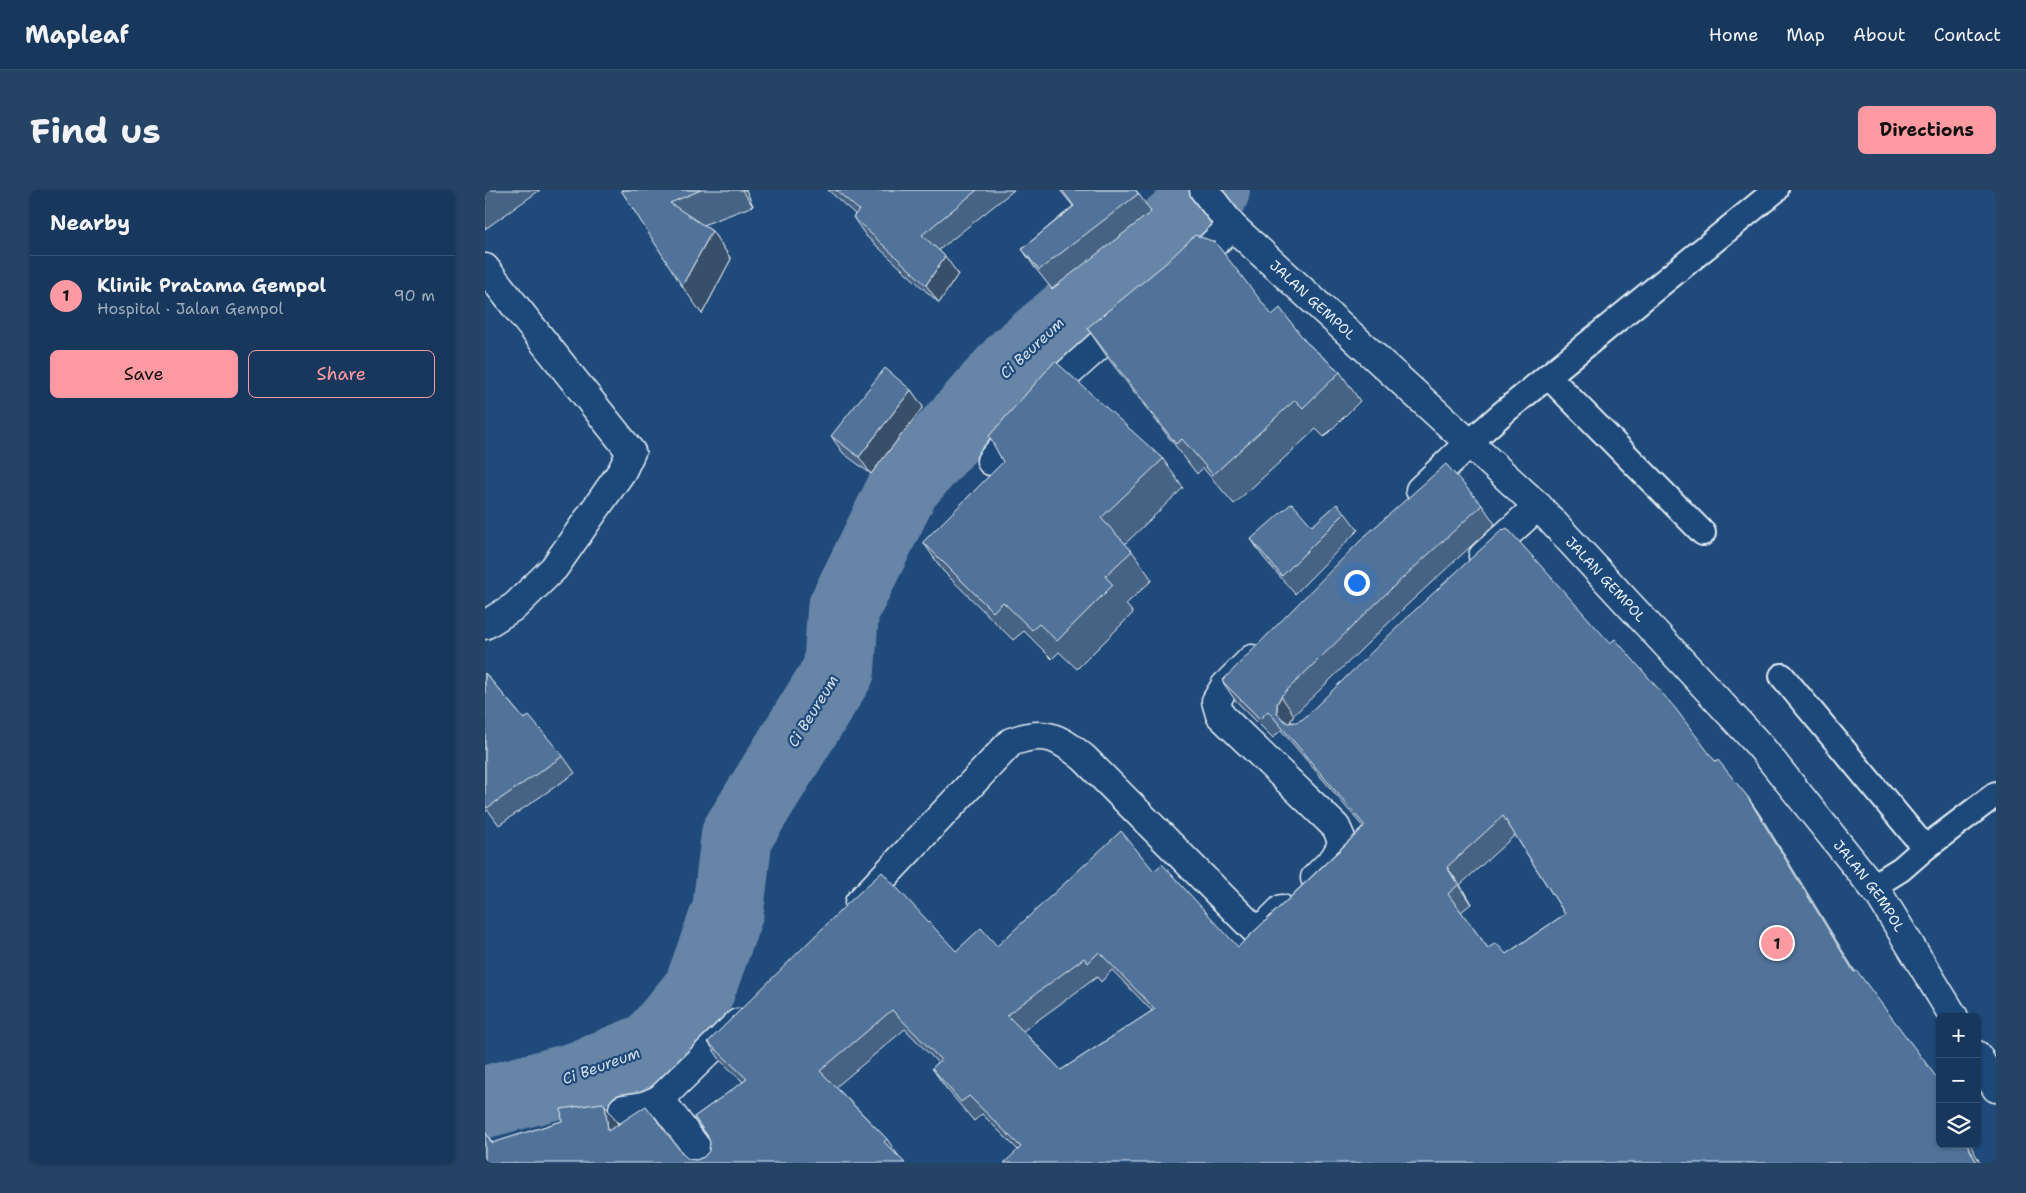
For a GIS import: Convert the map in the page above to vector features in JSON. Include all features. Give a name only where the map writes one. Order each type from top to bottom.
[{"type":"street","name":"JALAN GEMPOL","points":[[1204,190],[1232,226],[1468,444],[1538,506],[1760,746],[1880,896],[1952,1013]]},
{"type":"street","points":[[1169,286],[1232,226]]},
{"type":"street","points":[[485,268],[631,452],[622,471],[554,568],[515,606],[485,625]]},
{"type":"street","points":[[991,461],[1053,387],[1148,303]]},
{"type":"street","points":[[1402,508],[1468,444]]},
{"type":"street","points":[[1466,571],[1538,506]]},
{"type":"street","points":[[844,917],[1011,742],[1041,734],[1068,745],[1084,758],[1258,933],[1334,860],[1343,843],[1336,827],[1220,715],[1216,701],[1225,686],[1266,645]]},
{"type":"street","points":[[623,1109],[644,1106],[660,1100],[752,1008]]},
{"type":"street","points":[[1979,1058],[1996,1088]]},
{"type":"street","points":[[660,1100],[708,1163]]},
{"type":"lane","points":[[1468,444],[1776,190]]},
{"type":"lane","points":[[1549,376],[1703,533]]},
{"type":"lane","points":[[1782,676],[1925,848]]},
{"type":"lane","points":[[1872,887],[1901,868],[1996,794]]},
{"type":"building","points":[[621,190],[701,190],[670,203],[712,231],[682,286]]},
{"type":"building","points":[[836,190],[977,190],[922,235],[945,256],[926,285],[853,217],[859,210]]},
{"type":"building","points":[[1062,190],[1136,190],[1138,194],[1039,270],[1022,249],[1074,206]]},
{"type":"building","points":[[1195,235],[1215,242],[1272,315],[1280,308],[1306,342],[1340,372],[1303,408],[1295,400],[1213,475],[1182,439],[1176,444],[1087,328],[1166,263]]},
{"type":"building","points":[[1055,361],[1163,459],[1101,518],[1132,551],[1105,576],[1113,585],[1057,641],[1039,624],[1032,630],[1003,602],[993,612],[923,542],[1003,462],[989,436]]},
{"type":"building","points":[[885,368],[911,390],[859,457],[831,436]]},
{"type":"building","points":[[1446,464],[1482,505],[1393,587],[1281,696],[1277,704],[1277,712],[1281,718],[1288,723],[1303,719],[1415,610],[1503,529],[1507,528],[1610,643],[1615,639],[1675,708],[1715,761],[1718,760],[1747,796],[1854,972],[1857,971],[1936,1077],[1936,1148],[1969,1148],[1977,1163],[1004,1163],[1021,1147],[969,1096],[961,1102],[932,1068],[941,1060],[892,1010],[820,1071],[887,1139],[884,1142],[905,1163],[485,1163],[485,1132],[492,1143],[562,1121],[561,1109],[602,1103],[605,1105],[608,1131],[646,1106],[688,1159],[696,1160],[704,1157],[709,1151],[710,1142],[694,1117],[747,1079],[708,1042],[847,904],[882,872],[956,951],[981,928],[997,946],[1121,831],[1154,871],[1162,864],[1238,947],[1365,826],[1268,711],[1260,719],[1222,681],[1366,535]],"holes":[[[1503,816],[1565,914],[1506,954],[1496,943],[1488,948],[1448,894],[1458,885],[1447,867]],[[1099,952],[1155,1009],[1061,1070],[1007,1015],[1084,958],[1088,963]]]},
{"type":"building","points":[[1292,503],[1312,526],[1337,504],[1345,513],[1282,576],[1251,539]]},
{"type":"building","points":[[485,673],[524,719],[529,716],[563,756],[487,808],[485,805]]},
{"type":"waterway","name":"Ci Beureum","points":[[485,1102],[579,1077],[652,1047],[699,990],[728,910],[737,835],[839,670],[843,610],[904,486],[1016,360],[1214,190]]},
{"type":"place","name":"Klinik Pratama Gempol","points":[[1777,943]]}]
